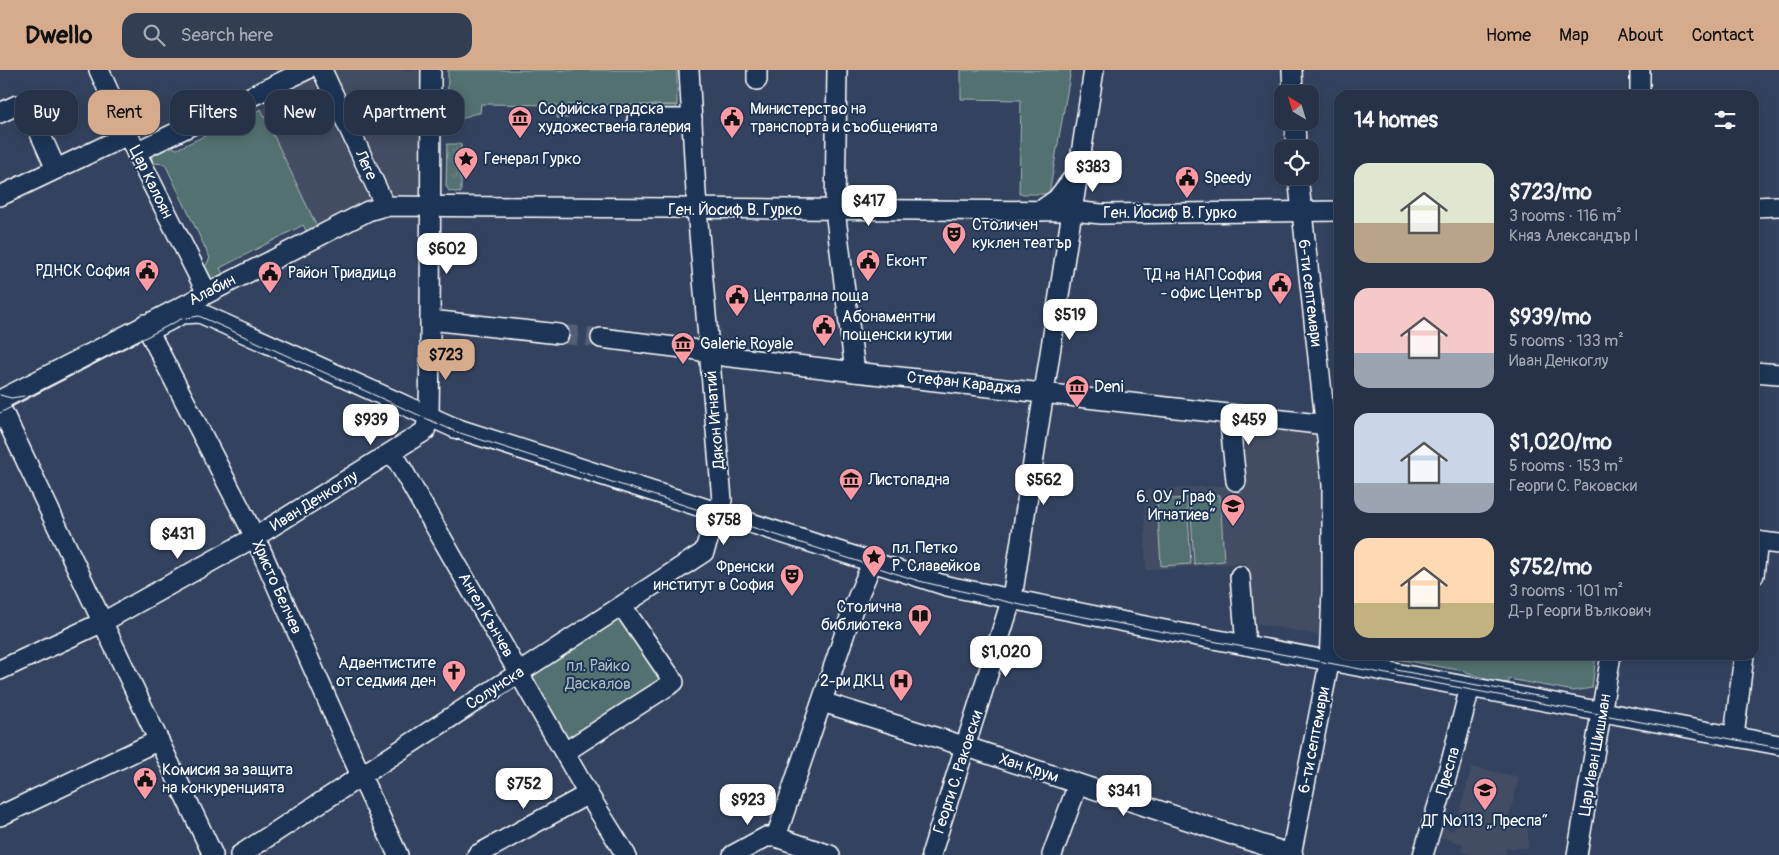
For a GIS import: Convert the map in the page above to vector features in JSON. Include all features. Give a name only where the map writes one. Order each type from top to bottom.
[{"type":"street","name":"Цар Калоян","points":[[99,70],[132,144],[206,293]]},
{"type":"street","points":[[0,196],[56,169],[132,144],[306,70]]},
{"type":"street","name":"Леге","points":[[322,70],[384,206]]},
{"type":"street","points":[[428,417],[431,70]]},
{"type":"street","name":"Дякон Игнатий","points":[[689,70],[697,210],[720,506]]},
{"type":"street","points":[[837,70],[835,210],[855,372]]},
{"type":"street","name":"Георги С. Раковски","points":[[931,855],[967,747],[1012,600],[1094,70]]},
{"type":"street","points":[[1292,70],[1293,85]]},
{"type":"street","points":[[1640,70],[1640,90]]},
{"type":"street","points":[[0,113],[17,105],[25,105],[56,169]]},
{"type":"street","points":[[637,119],[692,119]]},
{"type":"street","points":[[1040,211],[1057,199],[1079,171]]},
{"type":"street","name":"6-ти септември","points":[[1298,185],[1300,212],[1334,471]]},
{"type":"street","name":"Алабин","points":[[0,400],[147,327],[206,293],[368,211],[384,206],[430,206]]},
{"type":"street","name":"Ген. Йосиф В. Гурко","points":[[430,206],[697,210],[1073,211],[1101,214],[1334,211]]},
{"type":"street","points":[[1759,206],[1779,206]]},
{"type":"street","points":[[147,327],[182,314],[192,312],[206,315],[455,428],[720,506],[872,563],[947,586],[1329,661],[1603,712],[1735,729],[1779,745]]},
{"type":"street","points":[[430,320],[559,334]]},
{"type":"street","name":"Христо Белчев","points":[[147,327],[255,537],[398,855]]},
{"type":"street","name":"Стефан Караджа","points":[[601,338],[855,372],[1327,425]]},
{"type":"street","points":[[1759,372],[1779,374]]},
{"type":"street","points":[[0,406],[213,855]]},
{"type":"street","points":[[1229,414],[1236,481]]},
{"type":"street","name":"Иван Денкоглу","points":[[0,670],[102,622],[255,537],[393,453],[425,431],[428,417]]},
{"type":"street","name":"Ангел Кънчев","points":[[393,453],[588,794],[626,855]]},
{"type":"street","name":"Солунска","points":[[240,855],[704,552],[720,506]]},
{"type":"street","name":"6-ти септември","points":[[1291,855],[1329,661],[1334,535]]},
{"type":"street","points":[[1759,541],[1779,544]]},
{"type":"street","points":[[776,837],[854,606],[872,563]]},
{"type":"street","points":[[1240,576],[1246,645]]},
{"type":"street","points":[[565,752],[674,682],[622,606]]},
{"type":"street","name":"Цар Иван Шишман","points":[[1578,855],[1610,660]]},
{"type":"street","points":[[1735,729],[1743,660]]},
{"type":"street","name":"Преспа","points":[[1424,855],[1470,687]]},
{"type":"street","name":"Хан Крум","points":[[822,702],[967,747],[1291,855]]},
{"type":"street","points":[[0,816],[159,740]]},
{"type":"street","points":[[1052,855],[1078,784]]},
{"type":"street","points":[[477,855],[588,794]]},
{"type":"street","points":[[733,855],[766,837],[776,837],[830,855]]},
{"type":"shaded area","points":[[326,70],[423,70],[423,90],[344,90],[344,108]]},
{"type":"shaded area","points":[[312,77],[318,90],[294,90],[294,83]]},
{"type":"shaded area","points":[[265,107],[265,117],[261,109]]},
{"type":"shaded area","points":[[334,124],[369,199],[318,229],[273,135],[334,135]]},
{"type":"shaded area","points":[[357,135],[422,135],[421,194],[386,195]]},
{"type":"shaded area","name":"6. ОУ „Граф Игнатиев“","points":[[1237,420],[1318,427],[1324,490],[1318,635],[1255,623],[1246,563],[1146,570],[1144,490],[1242,485]]},
{"type":"shaded area","name":"ДГ №113 „Преспа“","points":[[1472,767],[1519,777],[1508,821],[1528,822],[1528,848],[1506,848],[1505,855],[1472,855],[1461,851],[1463,844],[1440,837],[1443,828],[1454,831]]},
{"type":"green space","points":[[448,70],[677,70],[677,105],[568,105],[568,118],[557,118],[557,105],[481,104],[480,113],[475,113],[464,118],[464,90],[448,90]]},
{"type":"green space","points":[[961,70],[1071,70],[1049,194],[1019,194],[1021,100],[961,99]]},
{"type":"green space","points":[[637,105],[677,105],[676,111],[637,112]]},
{"type":"green space","points":[[261,109],[265,117],[265,135],[273,135],[318,229],[308,234],[303,225],[220,268],[225,277],[213,281],[204,269],[210,258],[165,164],[154,163],[150,154],[165,143],[177,149],[206,135],[255,135],[255,112]]},
{"type":"green space","points":[[447,144],[461,144],[461,193],[449,191],[446,186]]},
{"type":"green space","points":[[1220,495],[1224,561],[1194,564],[1190,497]]},
{"type":"green space","points":[[1187,498],[1191,564],[1161,566],[1157,500]]},
{"type":"green space","name":"пл. Райко Даскалов","points":[[620,615],[661,681],[564,742],[523,676]]},
{"type":"green space","points":[[1403,660],[1595,660],[1592,688],[1574,691],[1509,679],[1509,683],[1494,682],[1464,671]]},
{"type":"tunnel","points":[[559,334],[601,338]]},
{"type":"tram line","points":[[0,413],[181,319],[199,316],[454,431],[919,581],[1021,605],[1779,748]]},
{"type":"tram line","points":[[0,395],[11,398],[24,396]]},
{"type":"tram line","points":[[1396,670],[1548,698]]},
{"type":"place","name":"Софийска градска художествена галерия","points":[[520,139]]},
{"type":"place","name":"Министерство на транспорта и съобщенията","points":[[732,139]]},
{"type":"place","name":"Генерал Гурко","points":[[466,180]]},
{"type":"place","name":"Speedy","points":[[1187,199]]},
{"type":"place","name":"Столичен куклен театър","points":[[954,255]]},
{"type":"place","name":"Еконт","points":[[868,282]]},
{"type":"place","name":"РДНСК София","points":[[147,292]]},
{"type":"place","name":"Район Триадица","points":[[270,294]]},
{"type":"place","name":"ТД на НАП София - офис Център","points":[[1280,305]]},
{"type":"place","name":"Централна поща","points":[[737,317]]},
{"type":"place","name":"Абонаментни пощенски кутии","points":[[824,347]]},
{"type":"place","name":"Galerie Royale","points":[[683,365]]},
{"type":"place","name":"Deni","points":[[1077,408]]},
{"type":"place","name":"Листопадна","points":[[851,501]]},
{"type":"place","name":"6. ОУ „Граф Игнатиев“","points":[[1233,527]]},
{"type":"place","name":"пл. Петко Р. Славейков","points":[[874,578]]},
{"type":"place","name":"Френски институт в София","points":[[792,597]]},
{"type":"place","name":"Столична библиотека","points":[[920,637]]},
{"type":"place","name":"Адвентистите от седмия ден","points":[[454,693]]},
{"type":"place","name":"2-ри ДКЦ","points":[[901,702]]},
{"type":"place","name":"Комисия за защита на конкуренцията","points":[[145,800]]},
{"type":"place","name":"ДГ №113 „Преспа“","points":[[1485,811]]}]
